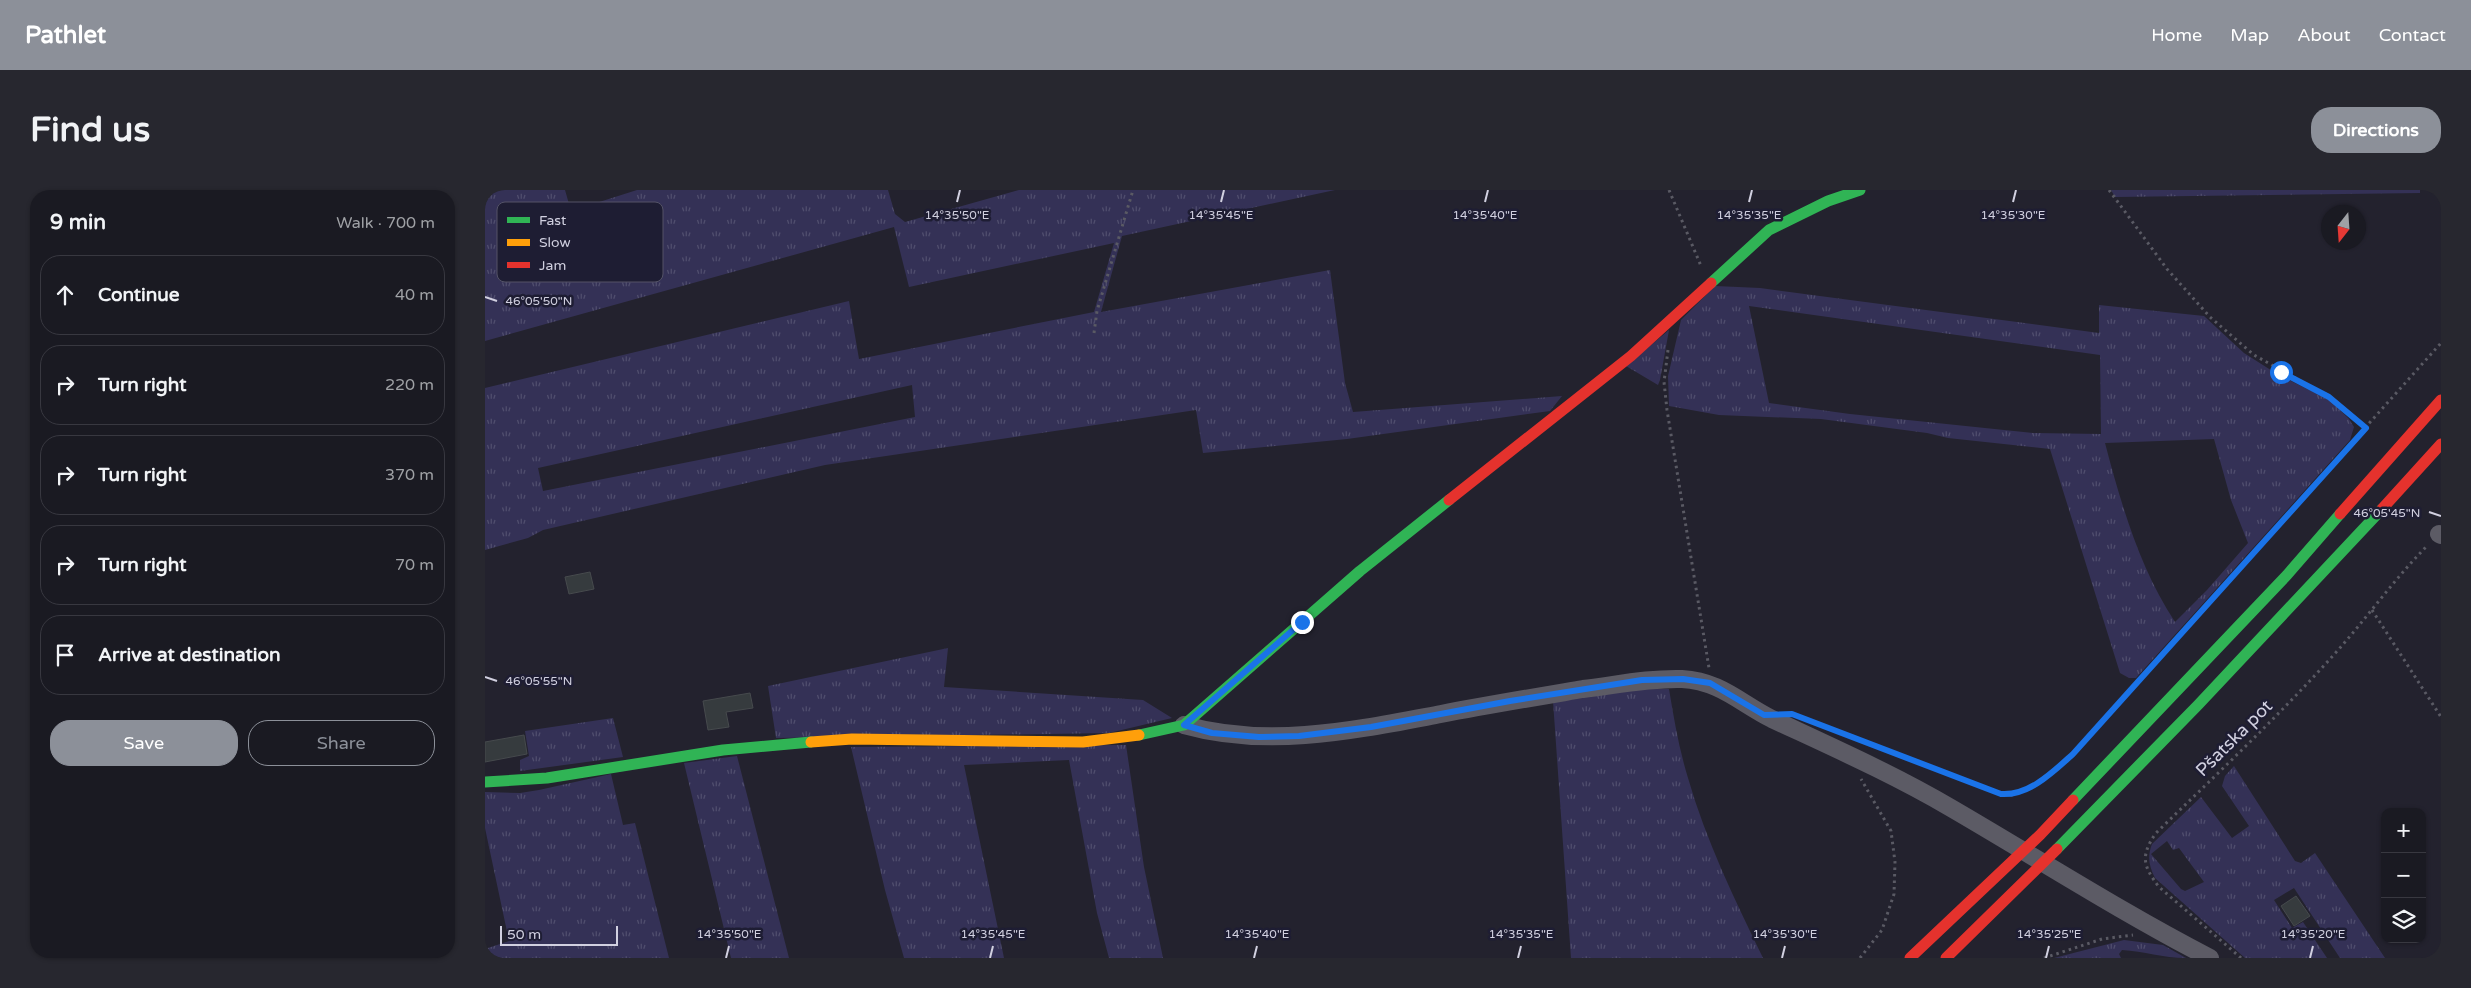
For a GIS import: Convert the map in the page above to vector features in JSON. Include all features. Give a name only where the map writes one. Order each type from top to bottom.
[{"type":"main road","points":[[485,782],[547,778],[723,750],[777,745],[852,739],[1083,742],[1150,733],[1184,725],[1360,571],[1631,356],[1769,230],[1828,201],[1860,190]]},
{"type":"main road","points":[[1909,958],[2040,835],[2287,574],[2441,400]]},
{"type":"main road","points":[[1946,958],[2057,851],[2303,595],[2441,444]]},
{"type":"street","points":[[1184,725],[1212,733],[1259,737],[1299,736],[1371,727],[1510,701],[1642,680],[1683,679],[1710,683],[1764,715],[1845,753],[1949,806],[2155,930],[2210,958]]},
{"type":"path","points":[[1093,333],[1097,311],[1133,190]]},
{"type":"path","points":[[1669,190],[1692,248],[1710,282]]},
{"type":"path","points":[[2109,190],[2167,269],[2210,318],[2254,355],[2329,397],[2366,428]]},
{"type":"path","points":[[1847,735],[2001,794],[2012,795],[2028,788],[2051,773],[2073,754],[2441,343]]},
{"type":"path","points":[[1668,348],[1664,382],[1667,410],[1710,683]]},
{"type":"path","name":"Pšatska pot","points":[[2241,958],[2159,887],[2149,874],[2145,861],[2146,847],[2156,833],[2263,730],[2373,610],[2407,566],[2440,534]]},
{"type":"path","points":[[2373,610],[2441,717]]},
{"type":"path","points":[[1860,777],[1891,831],[1895,862],[1893,894],[1882,930],[1860,958]]},
{"type":"path","points":[[2044,958],[2102,939],[2144,934],[2155,930]]},
{"type":"green space","points":[[485,190],[565,190],[568,202],[497,202],[497,282],[663,282],[663,202],[599,202],[637,190],[888,190],[895,214],[905,222],[1019,190],[1335,190],[1122,236],[1101,312],[1330,270],[1345,383],[1353,412],[1562,396],[1550,411],[1347,439],[1203,453],[1196,410],[825,465],[543,530],[528,538],[485,550],[485,388],[849,301],[859,359],[1094,312],[1114,243],[909,287],[894,227],[485,341]],"holes":[[[912,385],[915,417],[543,491],[538,468]]]},
{"type":"green space","points":[[2111,190],[2420,190],[2420,193],[2115,197]]},
{"type":"green space","points":[[1715,286],[1760,288],[2099,333],[2099,305],[2204,316],[2244,353],[2277,374],[2331,401],[2349,419],[2354,427],[2350,440],[2136,678],[2129,678],[2120,673],[2050,449],[1948,438],[1927,433],[1821,419],[1719,415],[1669,406],[1668,376],[1681,320]],"holes":[[[1749,306],[2100,355],[2101,434],[2033,433],[1850,414],[1769,403]],[[2214,439],[2231,500],[2248,543],[2207,590],[2175,622],[2152,580],[2133,536],[2105,443]]]},
{"type":"green space","points":[[1669,330],[1660,380],[1658,385],[1626,366]]},
{"type":"green space","points":[[948,648],[944,687],[1143,700],[1172,718],[1109,733],[776,738],[768,686]]},
{"type":"green space","points":[[1648,688],[1669,689],[1679,745],[1703,825],[1763,958],[1571,958],[1553,701]]},
{"type":"green space","points":[[613,718],[623,757],[520,771],[520,760],[529,756],[525,731]]},
{"type":"green space","points":[[1126,745],[1144,867],[1163,958],[1109,958],[1097,913],[1069,760],[964,765],[1004,958],[904,958],[885,890],[851,747]]},
{"type":"green space","points":[[737,756],[789,958],[731,958],[684,763]]},
{"type":"green space","points":[[2234,766],[2295,861],[2301,863],[2315,853],[2385,958],[2340,958],[2294,888],[2274,900],[2292,928],[2303,922],[2327,958],[2245,958],[2155,878],[2149,861],[2152,844],[2201,797],[2232,838],[2249,826],[2222,786],[2225,776]],"holes":[[[2167,841],[2173,850],[2179,848],[2204,882],[2185,891],[2181,889],[2151,854]]]},
{"type":"green space","points":[[611,774],[623,825],[635,823],[669,958],[485,958],[485,949],[509,941],[485,828],[485,792],[520,793]]},
{"type":"green space","points":[[2124,940],[2163,945],[2186,958],[2122,950],[2119,954],[2121,958],[2054,958]]},
{"type":"building","points":[[590,572],[594,589],[569,594],[565,577]]},
{"type":"building","points":[[750,693],[753,708],[726,712],[729,727],[708,730],[703,701]]},
{"type":"building","points":[[524,735],[527,754],[485,762],[485,742]]},
{"type":"building","points":[[2296,896],[2310,916],[2294,926],[2281,906]]},
{"type":"traffic: fast","points":[[1711,283],[1769,230],[1828,201],[1860,190]]},
{"type":"traffic: fast","points":[[1139,735],[1184,725],[1360,571],[1449,500]]},
{"type":"traffic: fast","points":[[2057,849],[2198,705],[2382,509]]},
{"type":"traffic: fast","points":[[2073,800],[2287,575],[2340,514]]},
{"type":"traffic: fast","points":[[485,782],[547,778],[723,750],[811,742]]},
{"type":"traffic: slow","points":[[811,742],[852,739],[1083,742],[1139,735]]},
{"type":"traffic: jam","points":[[1449,500],[1631,356],[1711,283]]},
{"type":"traffic: jam","points":[[2340,514],[2441,400]]},
{"type":"traffic: jam","points":[[2382,509],[2441,444]]},
{"type":"traffic: jam","points":[[1910,958],[2040,835],[2073,800]]},
{"type":"traffic: jam","points":[[1946,958],[2057,849]]},
{"type":"route","points":[[1302,622],[1184,725],[1212,733],[1259,737],[1299,736],[1371,727],[1510,701],[1642,680],[1683,679],[1710,683],[1764,715],[1792,714],[2001,794],[2012,795],[2028,788],[2051,773],[2073,754],[2366,428],[2329,397],[2281,372]]}]
